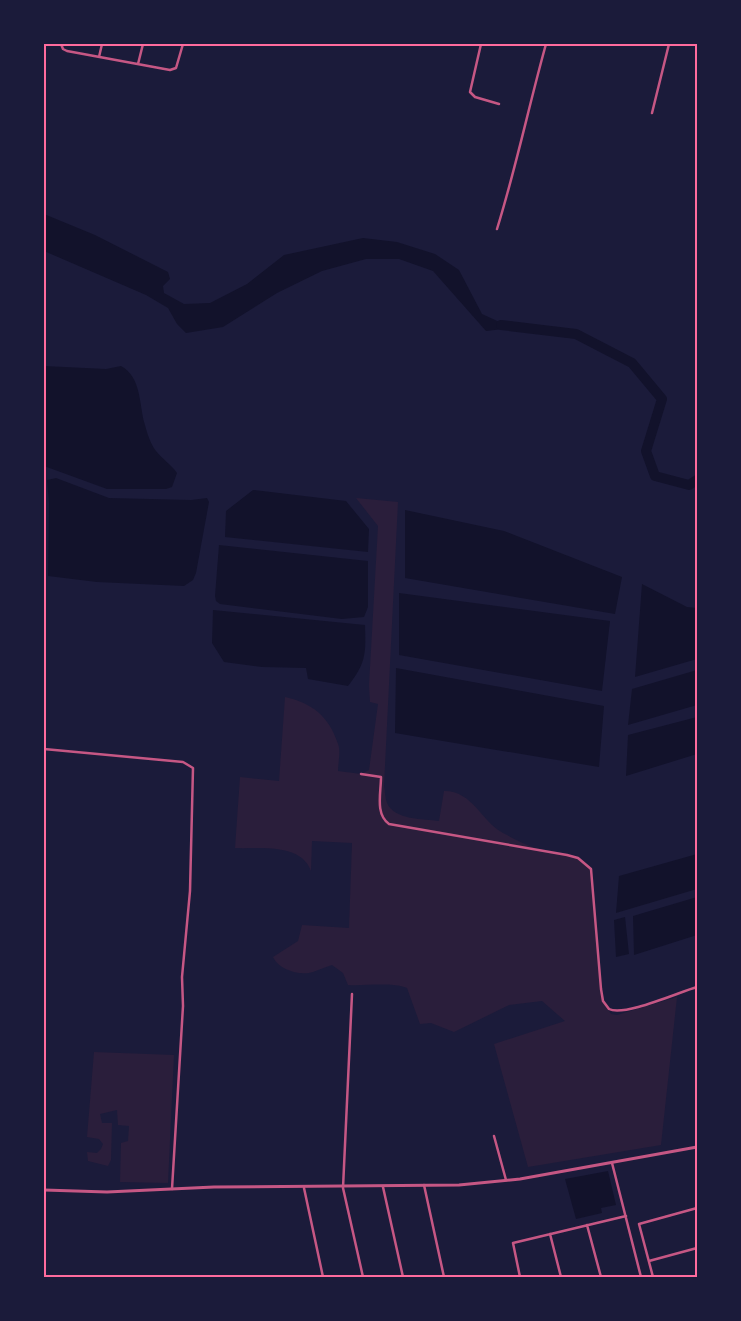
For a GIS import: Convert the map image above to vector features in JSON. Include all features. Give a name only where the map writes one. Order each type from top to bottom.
[{"type":"street","points":[[61,44],[63,49],[67,51],[174,70],[178,64],[183,44]]},
{"type":"street","points":[[99,57],[102,44]]},
{"type":"street","points":[[138,64],[143,44]]},
{"type":"street","points":[[481,44],[470,92],[475,97],[499,104]]},
{"type":"street","points":[[497,229],[515,168],[528,106],[546,44]]},
{"type":"street","points":[[652,113],[670,44]]},
{"type":"street","points":[[44,749],[183,762],[193,768],[190,891],[182,977],[183,1006],[172,1189]]},
{"type":"street","points":[[361,774],[382,778],[380,808],[384,820],[389,824],[548,852],[578,858],[587,863],[591,869],[601,989],[603,1001],[609,1009],[618,1012],[632,1009],[697,987]]},
{"type":"street","points":[[352,994],[344,1188],[363,1277]]},
{"type":"street","points":[[494,1136],[506,1181]]},
{"type":"street","points":[[44,1190],[106,1192],[214,1187],[344,1188],[506,1181],[697,1147]]},
{"type":"street","points":[[612,1163],[642,1277]]},
{"type":"street","points":[[424,1186],[444,1277]]},
{"type":"street","points":[[384,1187],[403,1277]]},
{"type":"street","points":[[304,1188],[324,1277]]},
{"type":"street","points":[[653,1277],[640,1223],[697,1208]]},
{"type":"street","points":[[520,1277],[513,1244],[626,1216]]},
{"type":"street","points":[[587,1225],[601,1277]]},
{"type":"street","points":[[550,1234],[561,1277]]},
{"type":"street","points":[[649,1261],[697,1248]]},
{"type":"shaded area","points":[[44,214],[95,235],[168,272],[170,279],[163,286],[164,293],[184,304],[210,303],[247,284],[284,255],[363,238],[397,242],[435,254],[459,270],[482,314],[513,328],[486,331],[433,271],[399,259],[366,259],[322,271],[277,293],[223,327],[186,333],[177,324],[168,308],[146,295],[44,251]]},
{"type":"shaded area","points":[[44,366],[106,369],[121,366],[128,371],[133,377],[139,392],[143,417],[151,442],[158,454],[177,473],[172,487],[166,489],[107,489],[44,466]]},
{"type":"shaded area","points":[[56,478],[109,498],[191,500],[207,498],[209,502],[196,573],[193,580],[184,586],[97,582],[48,576],[49,503],[47,480]]},
{"type":"shaded area","points":[[253,490],[346,501],[369,529],[368,552],[225,537],[226,511]]},
{"type":"shaded area","points":[[356,498],[398,502],[384,786],[387,803],[391,809],[403,816],[439,821],[444,791],[454,792],[470,801],[495,828],[503,833],[538,849],[574,857],[591,869],[603,1001],[611,1014],[617,1015],[677,997],[661,1145],[528,1167],[494,1044],[565,1021],[542,1001],[509,1005],[454,1032],[431,1023],[420,1024],[407,988],[386,985],[348,985],[343,973],[332,965],[313,972],[302,973],[285,969],[273,957],[298,941],[302,925],[349,928],[352,843],[312,841],[311,871],[306,862],[289,852],[267,848],[235,848],[240,777],[279,781],[285,697],[311,707],[330,726],[339,747],[338,771],[361,774],[369,770],[378,704],[370,702],[369,685],[378,526]]},
{"type":"shaded area","points":[[405,510],[504,531],[622,577],[615,614],[405,578]]},
{"type":"shaded area","points":[[219,545],[368,561],[368,607],[364,617],[342,619],[220,604],[216,601],[215,596]]},
{"type":"shaded area","points":[[642,584],[687,607],[697,608],[697,659],[635,677]]},
{"type":"shaded area","points":[[399,593],[610,621],[602,691],[399,655]]},
{"type":"shaded area","points":[[213,610],[365,625],[365,651],[362,664],[348,686],[308,679],[306,668],[262,667],[224,662],[212,643]]},
{"type":"shaded area","points":[[396,668],[604,706],[599,767],[395,733]]},
{"type":"shaded area","points":[[697,670],[697,705],[628,725],[632,689]]},
{"type":"shaded area","points":[[697,717],[697,754],[626,776],[628,735]]},
{"type":"shaded area","points":[[697,854],[697,889],[616,913],[619,876]]},
{"type":"shaded area","points":[[697,897],[697,935],[634,955],[633,916]]},
{"type":"shaded area","points":[[625,917],[629,954],[616,957],[614,920]]},
{"type":"shaded area","points":[[94,1052],[174,1055],[168,1183],[120,1182],[121,1143],[128,1141],[129,1126],[118,1125],[117,1110],[100,1114],[102,1123],[112,1123],[111,1160],[108,1166],[88,1161],[87,1152],[97,1153],[103,1144],[99,1139],[87,1137]]},
{"type":"shaded area","points":[[608,1171],[616,1205],[601,1208],[602,1213],[576,1219],[565,1179]]},
{"type":"waterway","points":[[501,325],[576,334],[632,363],[662,399],[646,451],[655,476],[689,485],[697,480]]}]
